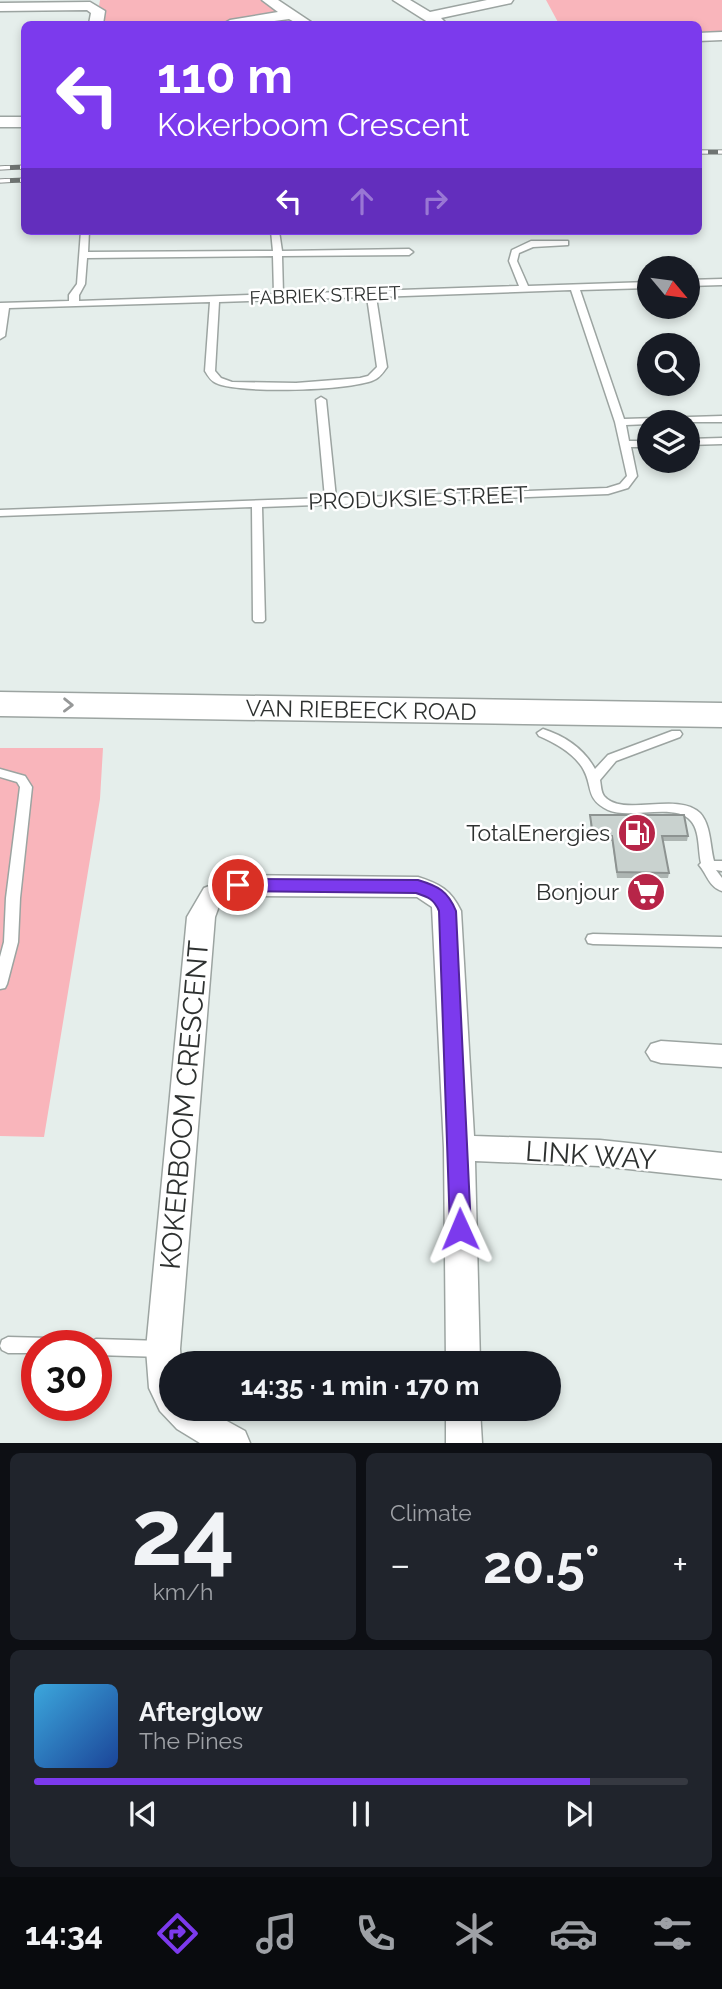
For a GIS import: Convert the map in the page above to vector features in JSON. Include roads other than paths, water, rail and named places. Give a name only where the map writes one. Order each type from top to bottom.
[{"type":"main road","name":"VAN RIEBEECK ROAD","points":[[0,705],[722,715]]},
{"type":"main road","name":"VAN RIEBEECK ROAD","points":[[0,730],[722,734]]},
{"type":"street","points":[[269,0],[302,21]]},
{"type":"street","points":[[400,0],[434,21],[506,0]]},
{"type":"street","points":[[0,7],[90,6],[98,11],[96,21]]},
{"type":"street","points":[[248,21],[291,14]]},
{"type":"street","points":[[702,37],[722,36]]},
{"type":"street","points":[[0,122],[21,122]]},
{"type":"street","name":"KOKERBOOM CRESCENT","points":[[163,1349],[201,917],[212,895],[222,888],[238,885],[418,887],[438,894],[447,911],[459,1148],[463,1351]]},
{"type":"street","points":[[661,1052],[722,1056]]},
{"type":"street","name":"LINK WAY","points":[[459,1148],[600,1153],[722,1166]]},
{"type":"street","points":[[194,1421],[232,1443]]},
{"type":"street","points":[[463,1421],[464,1443]]},
{"type":"lane","points":[[74,303],[74,295],[80,284],[85,235]]},
{"type":"lane","points":[[276,235],[279,296]]},
{"type":"lane","points":[[525,289],[513,261],[516,252],[531,244],[565,243]]},
{"type":"lane","points":[[84,256],[410,251]]},
{"type":"lane","points":[[700,283],[722,282]]},
{"type":"lane","name":"FABRIEK STREET","points":[[3,306],[637,285]]},
{"type":"lane","name":"PRODUKSIE STREET","points":[[0,513],[608,491],[624,486],[632,476],[626,444],[574,287]]},
{"type":"lane","points":[[215,298],[210,371],[222,383],[249,386],[349,383],[369,379],[382,367],[371,293]]},
{"type":"lane","points":[[0,336],[3,306]]},
{"type":"lane","points":[[321,400],[331,501]]},
{"type":"lane","points":[[620,422],[722,419]]},
{"type":"lane","points":[[700,442],[722,441]]},
{"type":"lane","points":[[626,444],[637,444]]},
{"type":"lane","points":[[257,504],[259,620]]},
{"type":"lane","points":[[543,733],[569,746],[580,755],[595,778],[596,794],[608,806],[617,809],[681,810],[696,816],[701,826],[706,865],[710,875],[722,886]]},
{"type":"lane","points":[[595,778],[612,758],[676,734]]},
{"type":"lane","points":[[0,773],[21,779],[26,788],[13,898],[11,942],[0,982]]},
{"type":"lane","points":[[706,865],[722,866]]},
{"type":"lane","points":[[0,909],[13,898]]},
{"type":"lane","points":[[593,939],[722,942]]},
{"type":"lane","points":[[8,1345],[21,1345]]},
{"type":"lane","points":[[112,1347],[163,1349]]},
{"type":"railway","points":[[702,152],[722,152]]},
{"type":"railway","points":[[0,168],[21,167]]},
{"type":"railway","points":[[0,181],[21,180]]},
{"type":"place","name":"TotalEnergies","points":[[637,833]]},
{"type":"place","name":"Bonjour","points":[[646,892]]}]
